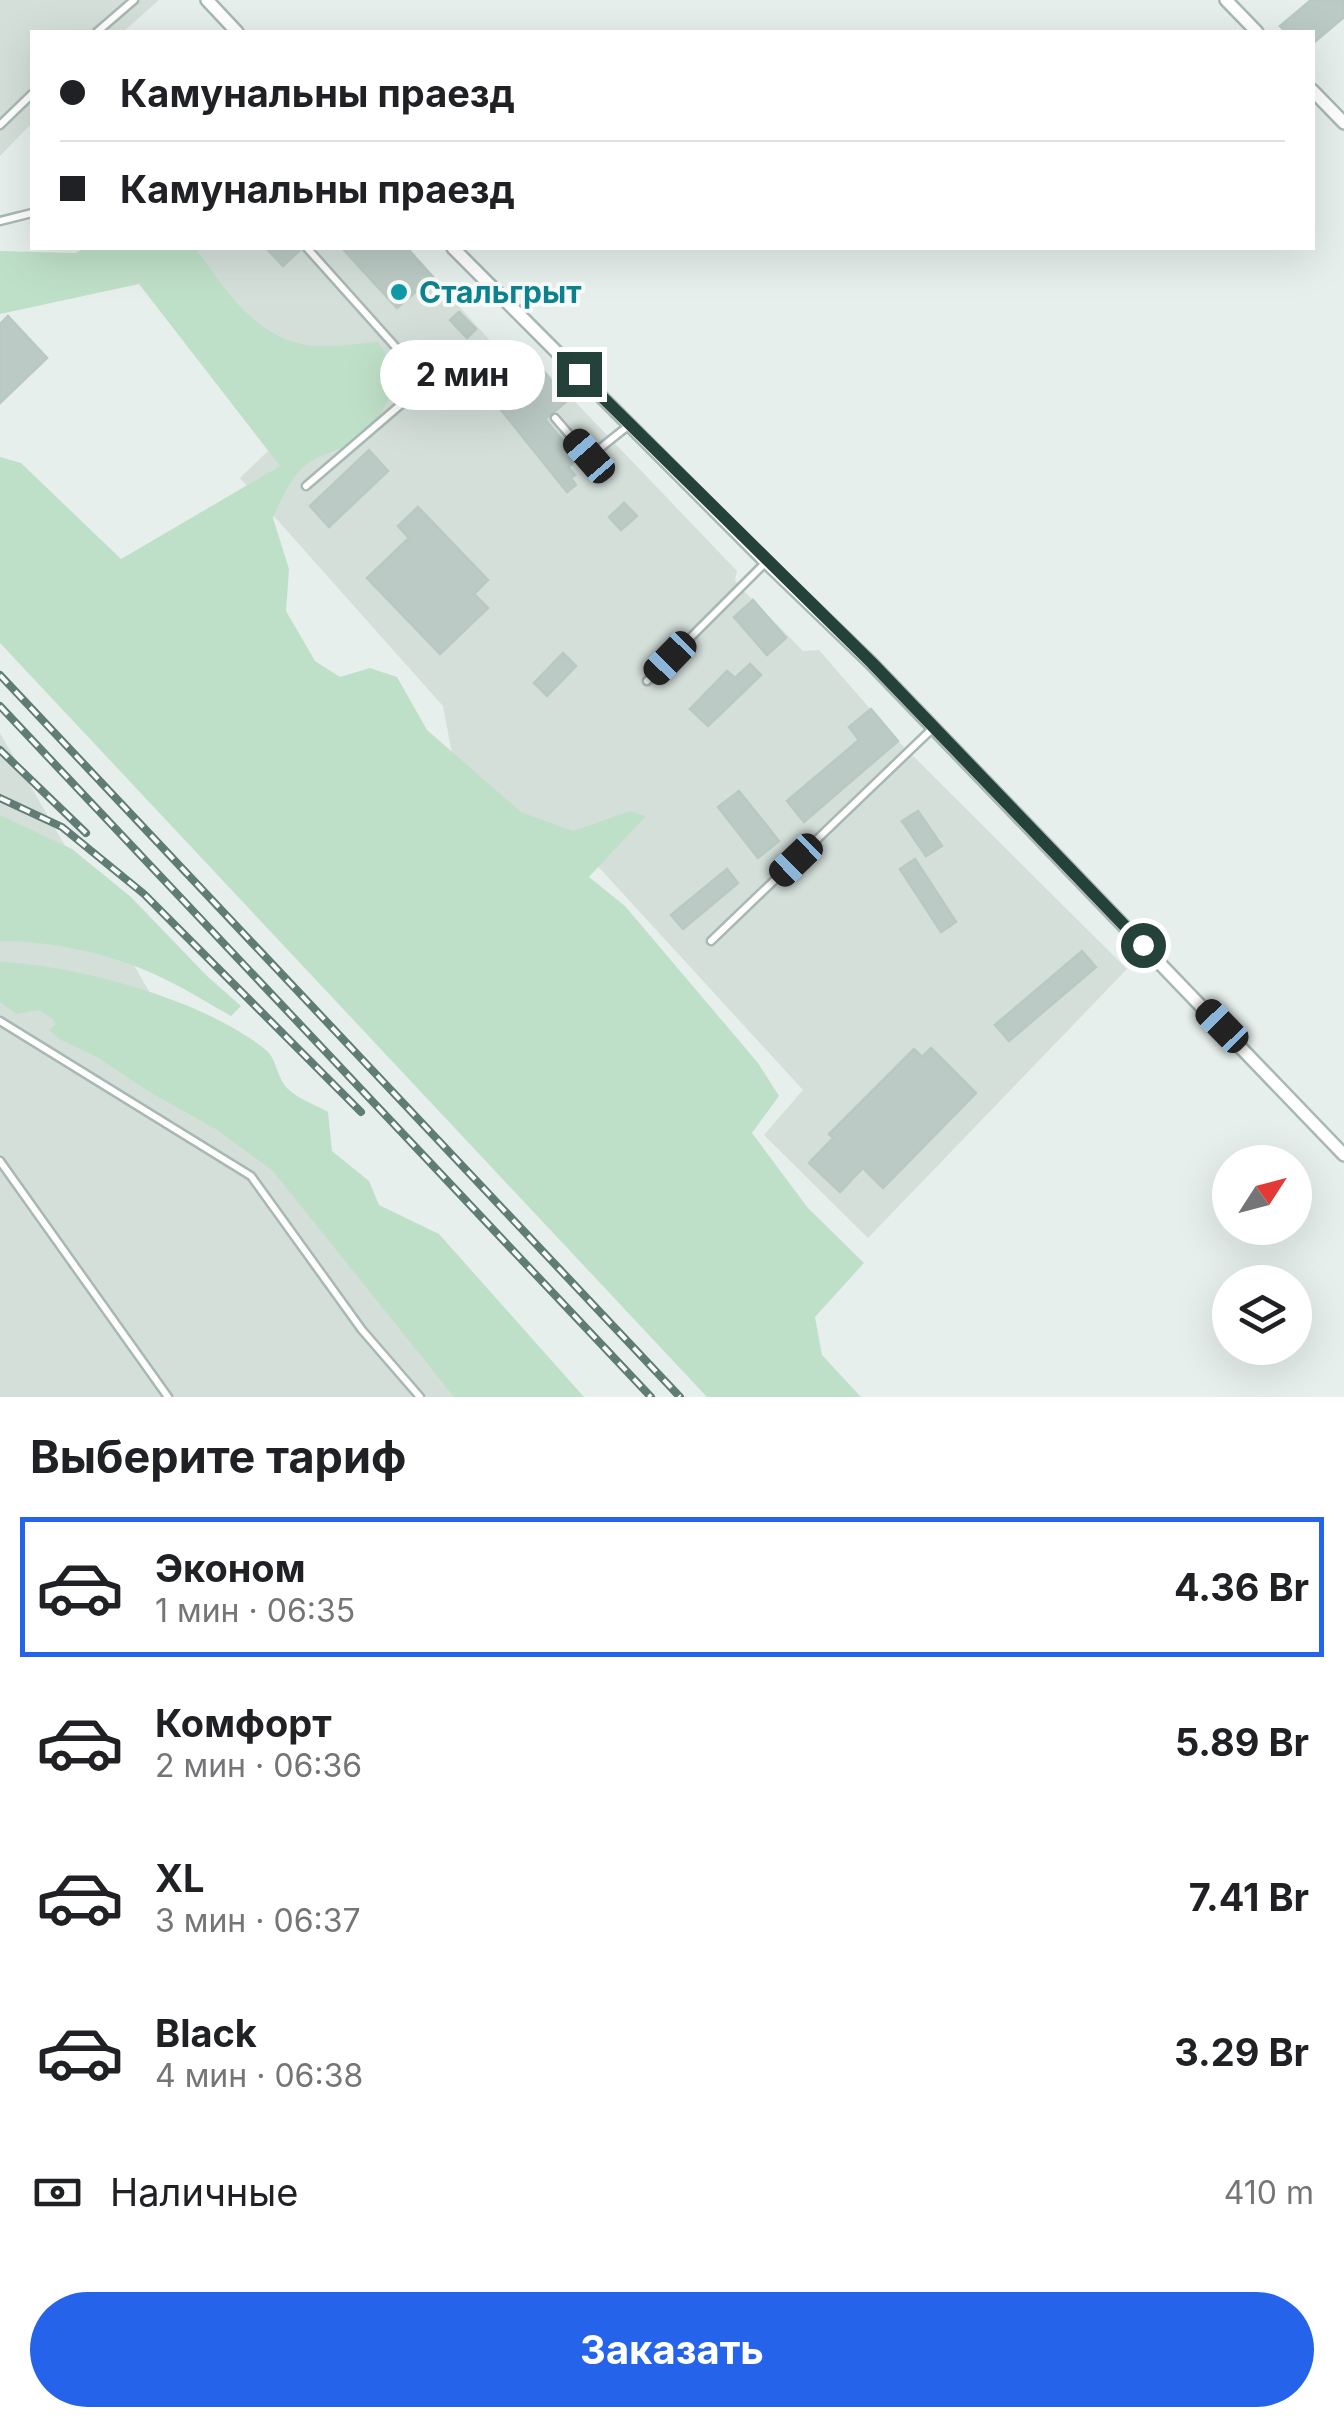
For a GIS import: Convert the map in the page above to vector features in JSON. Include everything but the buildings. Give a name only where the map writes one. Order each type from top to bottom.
[{"type":"street","points":[[207,0],[234,30]]},
{"type":"street","points":[[1226,0],[1255,30]]},
{"type":"street","points":[[1315,93],[1343,120]]},
{"type":"street","points":[[454,250],[872,663],[1344,1155]]},
{"type":"lane","points":[[99,30],[134,0]]},
{"type":"lane","points":[[0,125],[30,96]]},
{"type":"lane","points":[[0,221],[30,214]]},
{"type":"lane","points":[[306,486],[427,382],[310,250]]},
{"type":"lane","points":[[556,418],[589,456],[629,425]]},
{"type":"lane","points":[[647,681],[766,562]]},
{"type":"lane","points":[[711,941],[932,728]]},
{"type":"lane","points":[[0,1021],[251,1176],[362,1330],[420,1397]]},
{"type":"lane","points":[[0,1160],[168,1397]]},
{"type":"shaded area","points":[[0,0],[159,0],[125,30],[30,30],[30,125],[0,156]]},
{"type":"shaded area","points":[[180,250],[409,250],[501,353],[516,340],[737,571],[735,580],[740,587],[803,651],[819,650],[898,741],[1127,969],[868,1238],[764,1135],[803,1090],[594,862],[455,770],[443,706],[240,478],[299,421]]},
{"type":"shaded area","points":[[0,733],[214,1104],[483,1397],[0,1397]]},
{"type":"green space","points":[[196,250],[242,308],[270,332],[315,346],[378,342],[400,376],[368,439],[308,464],[291,483],[273,518],[289,569],[286,611],[315,661],[340,677],[370,668],[397,677],[427,730],[521,812],[573,831],[630,811],[646,816],[589,877],[625,906],[758,1063],[779,1096],[752,1133],[808,1208],[864,1263],[815,1317],[822,1355],[861,1397],[707,1397],[0,643],[0,457],[21,463],[121,559],[280,466],[139,284],[0,314],[0,251]]},
{"type":"green space","points":[[0,815],[72,849],[131,897],[241,1006],[231,1016],[154,974],[99,954],[39,943],[0,941]]},
{"type":"green space","points":[[0,962],[65,970],[139,988],[210,1016],[266,1050],[288,1089],[328,1112],[332,1151],[369,1181],[379,1205],[439,1234],[584,1397],[454,1397],[272,1170],[214,1128],[97,1057],[59,1039],[49,1030],[55,1025],[53,1019],[39,1010],[16,1014],[0,1002]]},
{"type":"railway","points":[[0,675],[680,1397]]},
{"type":"railway","points":[[0,706],[651,1397]]},
{"type":"railway","points":[[0,750],[86,833]]},
{"type":"railway","points":[[0,798],[62,827],[144,894],[361,1112]]},
{"type":"place","name":"Стальгрыт","points":[[399,292]]},
{"type":"route","points":[[579,374],[872,663],[1143,945]]}]
